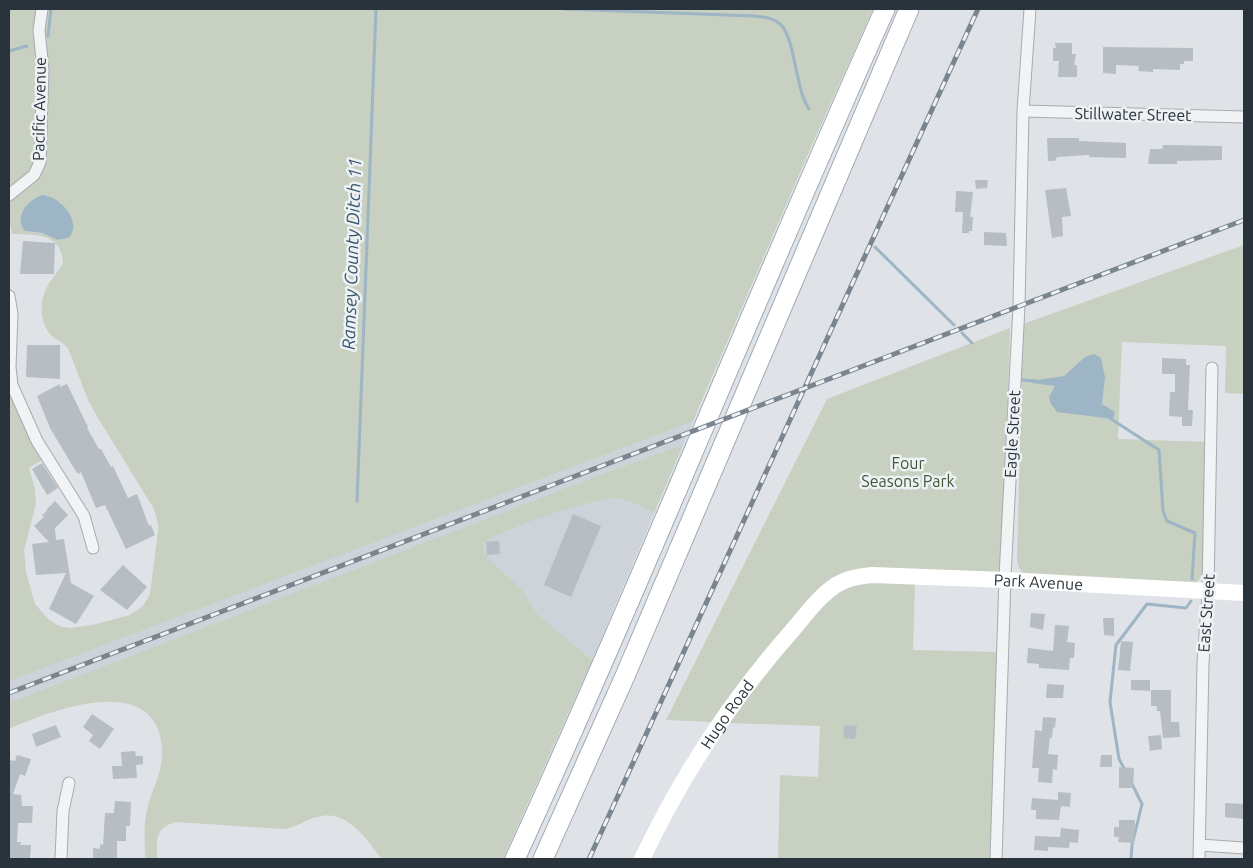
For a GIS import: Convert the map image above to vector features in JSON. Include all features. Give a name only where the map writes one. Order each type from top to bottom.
[{"type":"main road","points":[[515,859],[583,707],[808,180],[885,9]]},
{"type":"main road","points":[[543,859],[626,676],[909,9]]},
{"type":"street","name":"Pacific Avenue","points":[[9,196],[34,175],[40,162],[43,66],[39,30],[42,9]]},
{"type":"street","name":"Eagle Street","points":[[996,859],[1005,580],[1019,306],[1023,111],[1030,9]]},
{"type":"street","name":"Stillwater Street","points":[[1023,111],[1244,117]]},
{"type":"street","points":[[9,296],[12,314],[10,373],[12,385],[35,436],[84,516],[94,548]]},
{"type":"street","name":"East Street","points":[[1199,859],[1203,663],[1208,592],[1212,368]]},
{"type":"street","name":"Park Avenue","points":[[835,586],[844,580],[872,575],[1244,593]]},
{"type":"street","name":"Hugo Road","points":[[642,859],[682,782],[713,734],[775,650],[822,597],[835,586]]},
{"type":"street","points":[[61,859],[63,811],[69,783]]},
{"type":"street","points":[[1200,845],[1244,848]]},
{"type":"shaded area","points":[[695,417],[584,679],[447,538],[9,707],[9,680]]},
{"type":"green space","points":[[9,9],[38,9],[39,65],[35,167],[9,191]]},
{"type":"green space","points":[[46,9],[873,9],[808,154],[693,421],[9,681],[9,393],[42,460],[29,468],[35,489],[36,504],[24,550],[26,572],[35,604],[49,620],[59,626],[69,628],[92,625],[130,615],[143,606],[150,594],[158,531],[154,509],[88,400],[68,348],[52,336],[44,324],[42,300],[48,286],[63,263],[58,246],[46,237],[12,234],[9,218],[9,200],[35,179]],"holes":[[[47,195],[62,204],[73,230],[68,238],[58,240],[42,233],[29,232],[22,227],[24,210],[36,198]]]},
{"type":"green space","points":[[1244,245],[1244,394],[1225,393],[1226,346],[1122,342],[1118,439],[1209,442],[1203,574],[1197,582],[1027,575],[1022,572],[1017,559],[1023,324]]},
{"type":"green space","name":"Four Seasons Park","points":[[1010,328],[1003,564],[1000,570],[995,573],[852,572],[713,722],[666,720],[827,399]]},
{"type":"green space","points":[[683,445],[654,512],[624,500],[604,499],[523,524],[483,544],[488,558],[521,589],[537,614],[592,660],[503,859],[382,859],[355,827],[338,817],[328,815],[283,829],[176,822],[160,832],[157,841],[157,859],[145,859],[146,816],[162,762],[162,755],[158,728],[145,711],[126,703],[102,702],[77,705],[52,712],[9,729],[9,703]]},
{"type":"green space","points":[[869,582],[915,583],[913,650],[999,652],[992,859],[778,859],[780,775],[818,777],[820,726],[728,723],[814,612],[835,594],[850,587]]},
{"type":"water","points":[[43,195],[56,200],[68,211],[73,225],[72,232],[68,238],[58,240],[42,233],[25,231],[22,226],[21,215],[24,209],[32,200]]},
{"type":"water","points":[[1094,354],[1101,358],[1105,377],[1102,404],[1115,412],[1113,419],[1057,412],[1051,404],[1049,397],[1055,386],[1032,383],[1031,381],[1064,376],[1085,357]]},
{"type":"building","points":[[1055,43],[1072,43],[1072,54],[1076,54],[1074,65],[1077,65],[1077,77],[1058,77],[1059,61],[1053,61],[1053,48],[1056,48]]},
{"type":"building","points":[[1103,47],[1193,48],[1193,61],[1184,61],[1184,64],[1180,64],[1180,70],[1153,69],[1153,72],[1138,71],[1139,66],[1116,65],[1116,74],[1103,73]]},
{"type":"building","points":[[1047,138],[1079,138],[1079,141],[1126,143],[1126,158],[1089,157],[1089,155],[1057,157],[1055,161],[1048,161]]},
{"type":"building","points":[[1163,145],[1222,146],[1222,160],[1177,161],[1177,164],[1148,164],[1150,149],[1162,149]]},
{"type":"building","points":[[975,180],[988,180],[987,188],[976,189]]},
{"type":"building","points":[[1066,188],[1071,216],[1062,217],[1063,236],[1052,238],[1045,190]]},
{"type":"building","points":[[956,191],[973,192],[970,217],[973,217],[972,231],[969,231],[969,233],[962,233],[963,212],[955,212]]},
{"type":"building","points":[[984,232],[1006,233],[1007,246],[984,245]]},
{"type":"building","points":[[23,241],[55,243],[54,274],[20,274]]},
{"type":"building","points":[[27,345],[60,345],[60,379],[26,377]]},
{"type":"building","points":[[1162,358],[1186,359],[1186,365],[1190,365],[1188,410],[1193,410],[1192,426],[1182,426],[1182,417],[1169,416],[1170,392],[1175,392],[1175,374],[1162,374]]},
{"type":"building","points":[[60,384],[60,387],[67,384],[87,428],[111,467],[113,466],[128,498],[137,494],[149,526],[151,525],[155,535],[126,549],[105,505],[96,508],[81,472],[78,474],[75,470],[50,428],[37,396]]},
{"type":"building","points":[[42,463],[58,488],[47,495],[32,469]]},
{"type":"building","points":[[55,501],[68,515],[55,528],[56,540],[64,539],[71,583],[94,596],[76,624],[49,609],[66,573],[36,575],[32,544],[49,542],[34,526],[44,517],[42,515]]},
{"type":"building","points":[[573,514],[601,526],[571,597],[544,585]]},
{"type":"building","points":[[499,541],[500,554],[487,555],[486,542]]},
{"type":"building","points":[[123,565],[147,587],[127,610],[100,590]]},
{"type":"building","points":[[1031,613],[1045,614],[1043,630],[1030,627]]},
{"type":"building","points":[[1103,618],[1114,618],[1114,636],[1104,635]]},
{"type":"building","points":[[1055,625],[1069,626],[1067,642],[1075,643],[1074,658],[1070,658],[1069,670],[1039,668],[1039,664],[1027,663],[1028,648],[1053,651]]},
{"type":"building","points":[[1121,641],[1133,642],[1130,671],[1118,670]]},
{"type":"building","points":[[1131,680],[1150,680],[1150,691],[1131,690]]},
{"type":"building","points":[[1047,684],[1064,685],[1063,698],[1046,698]]},
{"type":"building","points":[[1151,690],[1171,690],[1171,722],[1179,722],[1180,737],[1163,738],[1160,711],[1157,711],[1157,706],[1151,706]]},
{"type":"building","points":[[92,714],[114,729],[100,749],[89,741],[93,735],[83,727]]},
{"type":"building","points":[[1043,717],[1056,718],[1052,738],[1050,738],[1048,754],[1058,755],[1057,770],[1053,769],[1052,783],[1038,782],[1039,768],[1032,768],[1035,730],[1042,731]]},
{"type":"building","points":[[56,725],[61,737],[36,747],[32,734]]},
{"type":"building","points":[[844,725],[857,726],[855,739],[843,738]]},
{"type":"building","points":[[1161,735],[1162,749],[1150,751],[1148,736]]},
{"type":"building","points":[[135,751],[136,756],[143,756],[143,764],[136,765],[137,778],[113,779],[112,766],[122,766],[121,752]]},
{"type":"building","points":[[17,755],[31,759],[25,776],[20,774],[13,794],[21,795],[22,806],[33,806],[32,823],[18,823],[17,842],[21,842],[20,845],[31,845],[30,859],[9,859],[9,760],[15,761]]},
{"type":"building","points":[[1101,755],[1112,755],[1112,767],[1100,767]]},
{"type":"building","points":[[1119,767],[1134,768],[1133,788],[1119,788]]},
{"type":"building","points":[[1058,792],[1071,793],[1070,807],[1061,806],[1059,820],[1036,819],[1036,810],[1031,810],[1032,798],[1058,800]]},
{"type":"building","points":[[115,801],[131,802],[130,826],[126,826],[126,841],[117,841],[117,859],[93,859],[93,848],[100,849],[100,844],[103,845],[105,813],[114,813]]},
{"type":"building","points":[[1225,803],[1244,804],[1244,819],[1225,817]]},
{"type":"building","points":[[1119,820],[1135,820],[1134,843],[1118,842],[1119,837],[1114,837],[1114,827],[1119,827]]},
{"type":"building","points":[[1061,828],[1079,830],[1078,843],[1070,842],[1069,848],[1048,847],[1048,851],[1034,850],[1035,836],[1060,837]]},
{"type":"waterway","name":"Ramsey County Ditch 11","points":[[48,36],[51,9]]},
{"type":"waterway","name":"Ramsey County Ditch 11","points":[[357,501],[376,9]]},
{"type":"waterway","name":"Ramsey County Ditch 11","points":[[564,9],[754,16],[774,20],[785,30],[789,40],[804,100],[809,109]]},
{"type":"waterway","name":"Ramsey County Ditch 11","points":[[9,51],[27,46]]},
{"type":"waterway","points":[[875,247],[954,325]]},
{"type":"waterway","points":[[962,333],[972,343]]},
{"type":"waterway","points":[[1021,380],[1036,381]]},
{"type":"waterway","points":[[1108,417],[1159,450],[1163,511],[1167,521],[1195,533],[1192,579]]},
{"type":"waterway","points":[[1125,770],[1119,759],[1110,702],[1116,645],[1147,604],[1186,608],[1191,601]]},
{"type":"waterway","points":[[1131,859],[1132,845],[1142,804],[1132,784]]},
{"type":"railway","points":[[589,859],[978,9]]},
{"type":"railway","points":[[9,693],[1244,220]]}]
